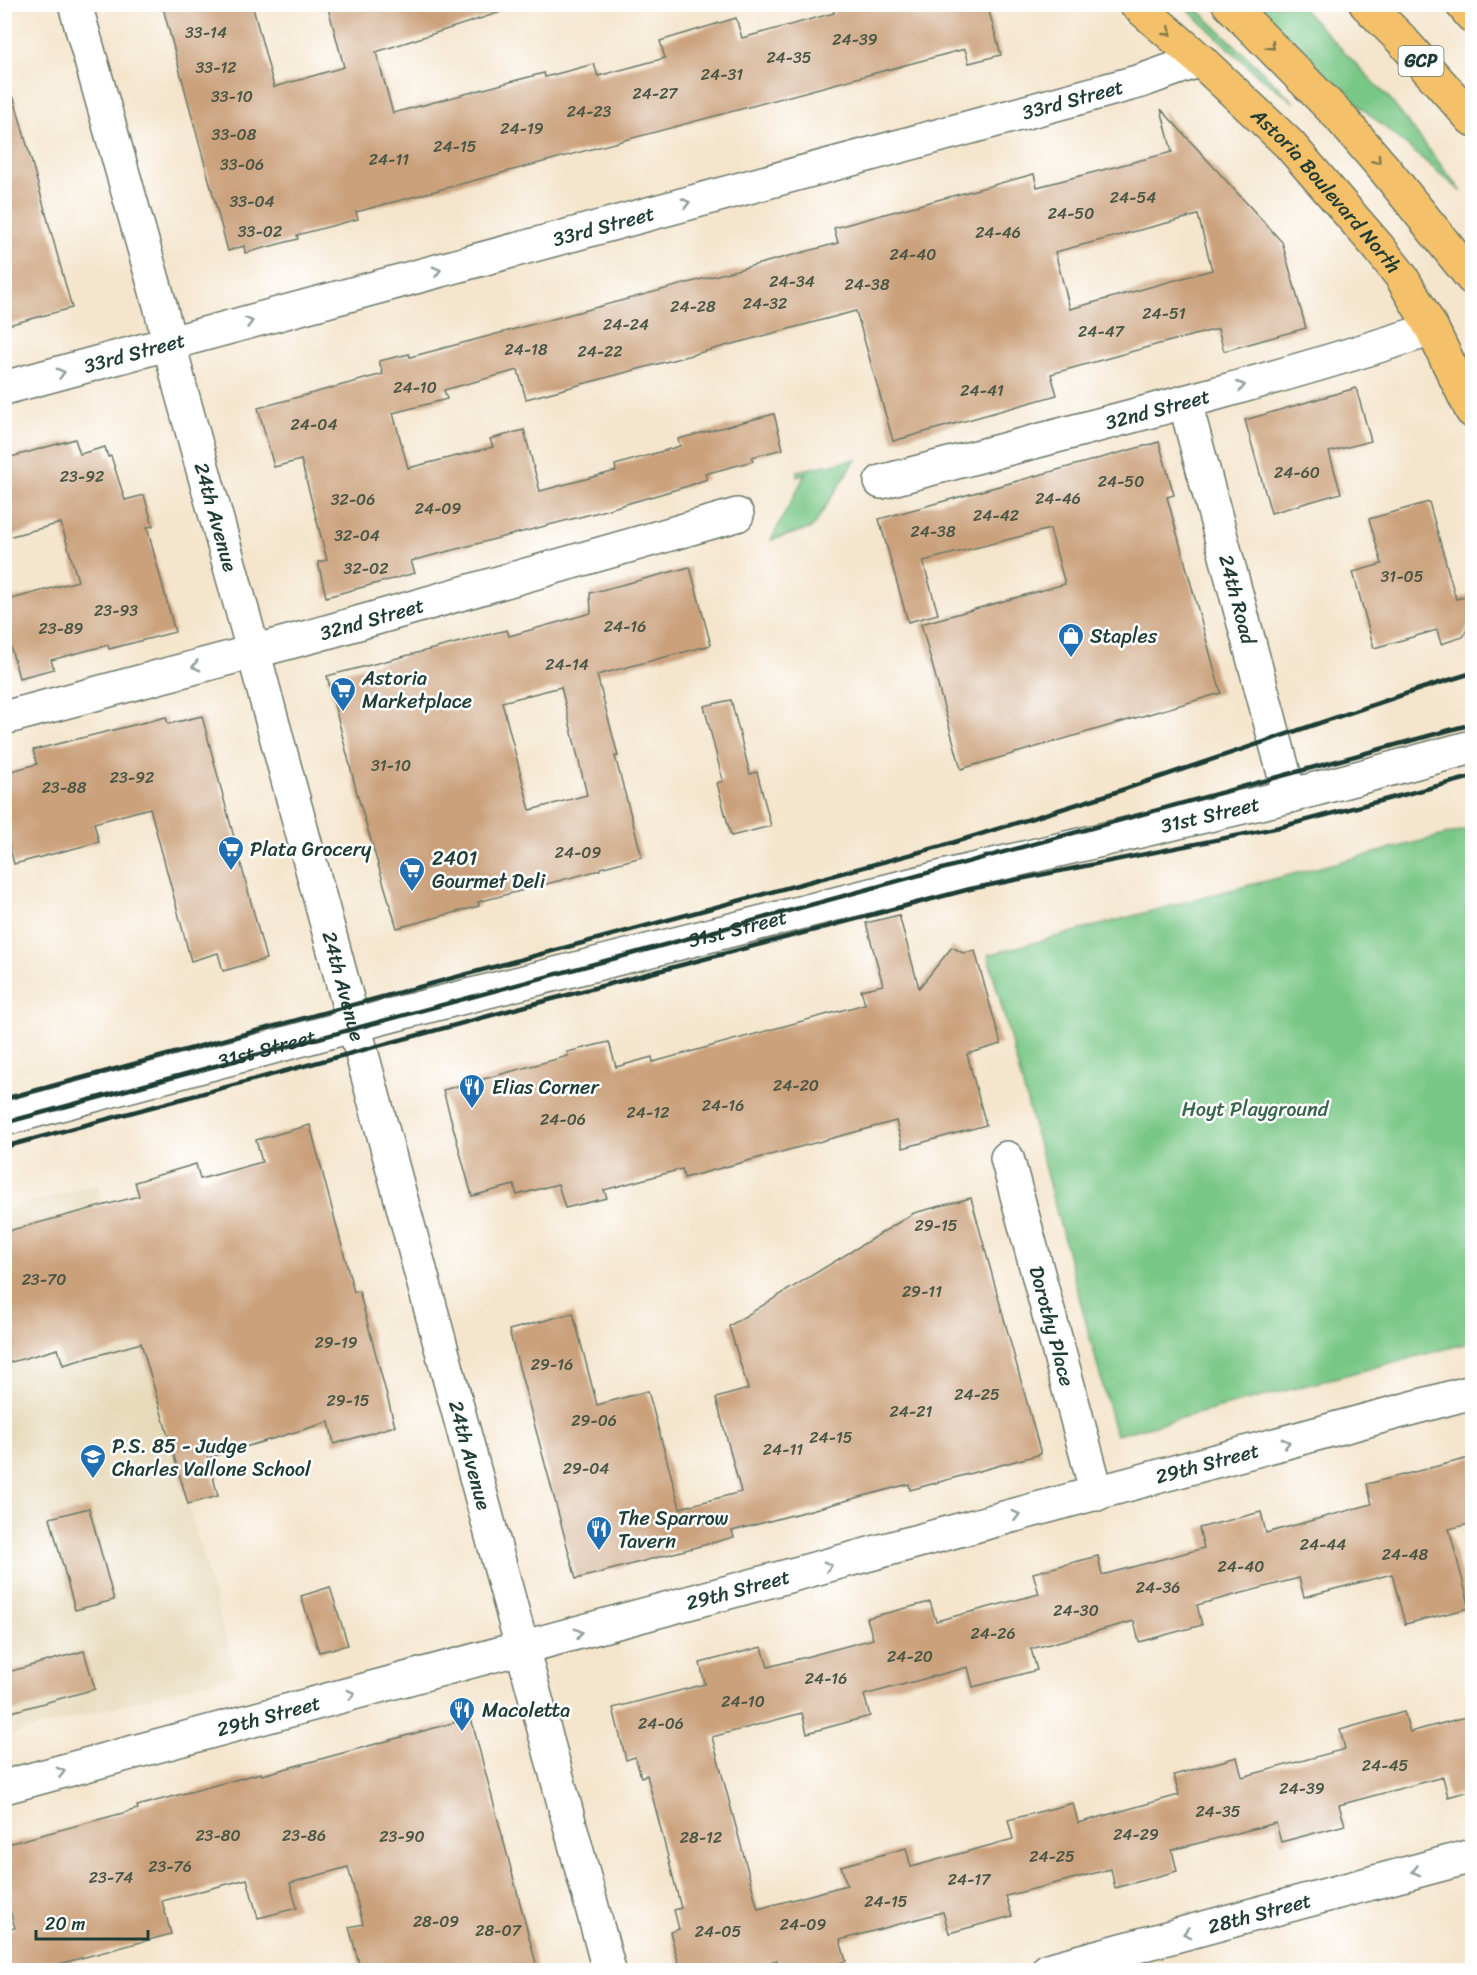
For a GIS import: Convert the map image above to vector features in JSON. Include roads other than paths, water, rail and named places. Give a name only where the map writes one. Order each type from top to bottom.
[{"type":"main road","name":"Astoria Boulevard North","points":[[1136,4],[1200,60],[1289,144],[1401,276],[1432,329],[1473,411]]},
{"type":"main road","points":[[1229,4],[1339,116],[1473,278]]},
{"type":"main road","name":"GCP","points":[[1366,4],[1407,45],[1473,119]]},
{"type":"main road","points":[[1462,4],[1473,16]]},
{"type":"street","name":"24th Avenue","points":[[75,4],[160,305],[609,1971]]},
{"type":"street","name":"33rd Street","points":[[4,388],[1141,81],[1200,60]]},
{"type":"street","name":"32nd Street","points":[[881,482],[1185,402],[1362,352],[1432,329]]},
{"type":"street","name":"24th Road","points":[[1185,402],[1290,796]]},
{"type":"street","name":"32nd Street","points":[[4,718],[316,635],[737,515]]},
{"type":"street","name":"31st Street","points":[[4,1119],[354,1025],[951,874],[1290,796],[1473,747]]},
{"type":"street","name":"Dorothy Place","points":[[1007,1158],[1097,1494]]},
{"type":"street","name":"29th Street","points":[[4,1787],[1473,1392]]},
{"type":"street","name":"28th Street","points":[[1048,1971],[1473,1856]]},
{"type":"railway","points":[[4,1099],[942,846],[1107,795],[1472,673]]},
{"type":"railway","points":[[4,1123],[1472,724]]},
{"type":"railway","points":[[4,1147],[970,889],[1280,827],[1472,777]]},
{"type":"place","name":"Staples","points":[[1071,659]]},
{"type":"place","name":"Astoria Marketplace","points":[[343,713]]},
{"type":"place","name":"Plata Grocery","points":[[231,872]]},
{"type":"place","name":"2401 Gourmet Deli","points":[[412,893]]},
{"type":"place","name":"Elias Corner","points":[[472,1110]]},
{"type":"place","name":"P.S. 85 - Judge Charles Vallone School","points":[[93,1480]]},
{"type":"place","name":"The Sparrow Tavern","points":[[599,1552]]},
{"type":"place","name":"Macoletta","points":[[462,1733]]},
{"type":"park label","name":"Hoyt Playground","points":[[1255,1109]]}]
